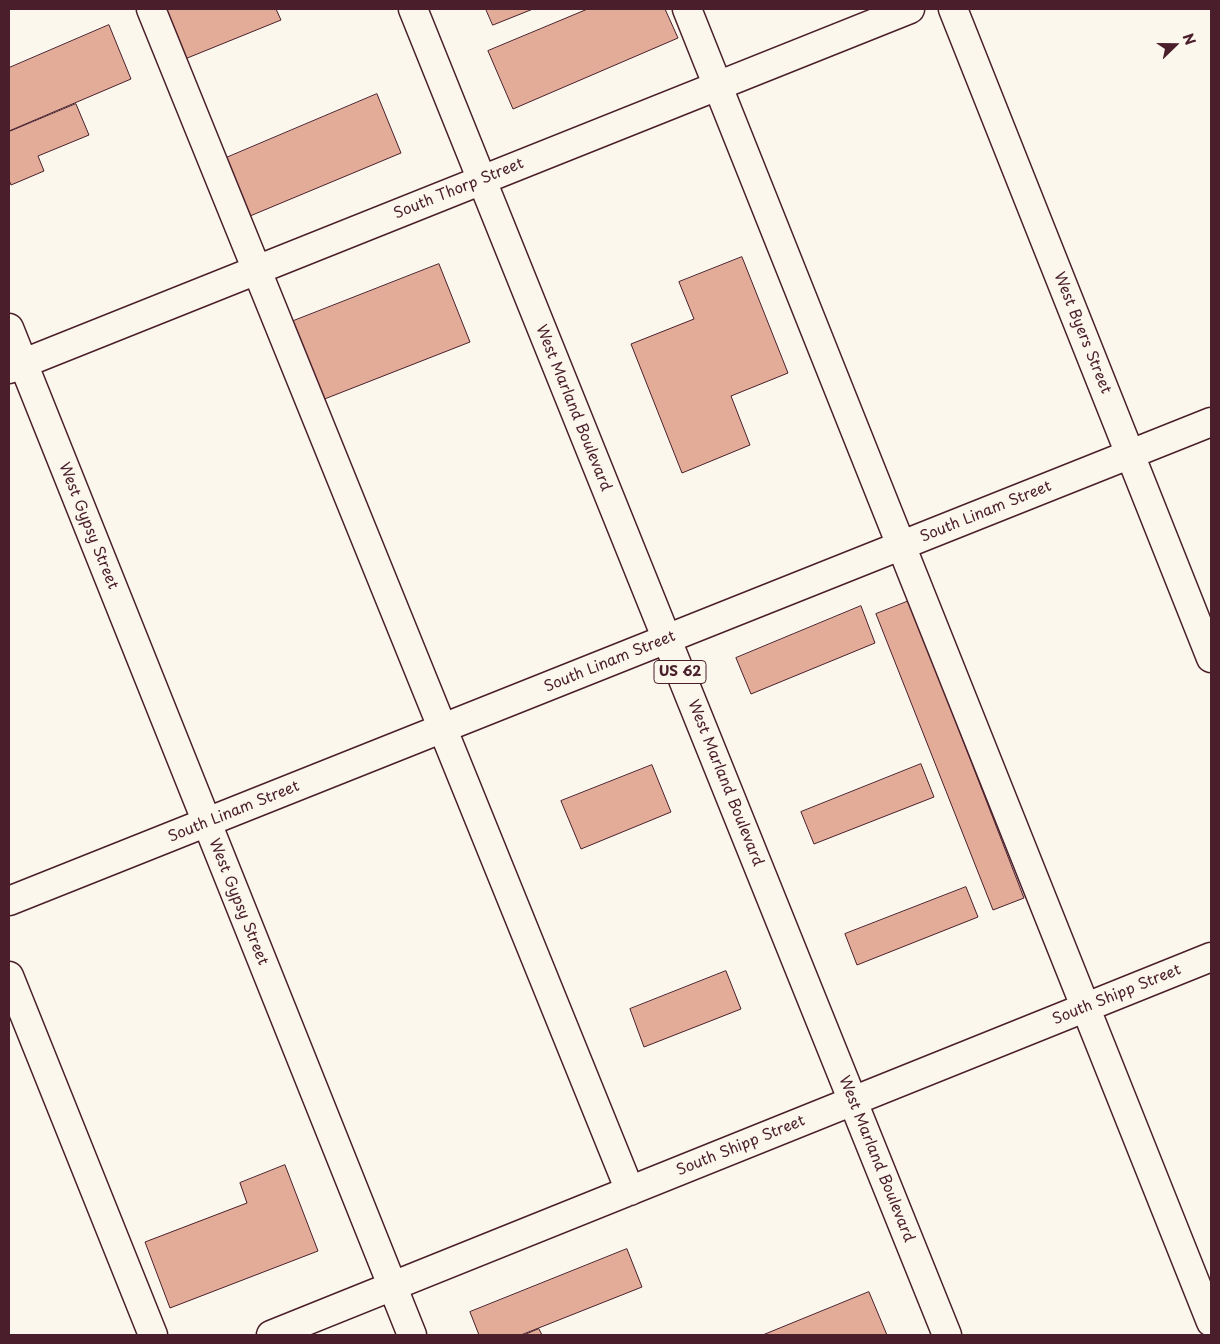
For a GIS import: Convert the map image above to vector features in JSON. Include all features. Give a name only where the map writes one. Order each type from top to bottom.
[{"type":"main road","points":[[151,9],[444,728],[630,1191]]},
{"type":"main road","name":"West Marland Boulevard","points":[[413,9],[947,1335]]},
{"type":"main road","points":[[686,9],[1211,1322]]},
{"type":"main road","name":"South Thorp Street","points":[[16,367],[910,9]]},
{"type":"main road","name":"West Byers Street","points":[[953,9],[1211,658]]},
{"type":"main road","name":"West Gypsy Street","points":[[9,328],[16,367],[207,822],[412,1335]]},
{"type":"main road","name":"South Linam Street","points":[[9,901],[1211,422]]},
{"type":"main road","name":"South Shipp Street","points":[[271,1335],[1211,957]]},
{"type":"main road","points":[[9,976],[153,1335]]},
{"type":"building","points":[[158,9],[276,9],[281,20],[180,61]]},
{"type":"building","points":[[486,9],[533,9],[493,25]]},
{"type":"building","points":[[588,9],[665,9],[678,38],[513,109],[488,51]]},
{"type":"building","points":[[109,25],[131,79],[9,131],[9,68]]},
{"type":"building","points":[[377,94],[401,153],[250,216],[226,158]]},
{"type":"building","points":[[76,104],[89,135],[38,156],[44,171],[11,185],[9,180],[9,132]]},
{"type":"building","points":[[742,257],[788,373],[731,396],[750,445],[682,473],[631,344],[694,319],[679,282]]},
{"type":"building","points":[[439,264],[470,342],[322,400],[291,322]]},
{"type":"building","points":[[909,601],[1024,898],[993,910],[876,614]]},
{"type":"building","points":[[861,606],[875,643],[751,694],[736,658]]},
{"type":"building","points":[[921,764],[934,797],[814,844],[801,812]]},
{"type":"building","points":[[652,765],[671,812],[581,849],[561,801]]},
{"type":"building","points":[[966,887],[978,917],[857,965],[845,934]]},
{"type":"building","points":[[726,971],[741,1009],[644,1047],[630,1009]]},
{"type":"building","points":[[285,1165],[318,1251],[170,1308],[145,1242],[247,1203],[240,1183]]},
{"type":"building","points":[[627,1249],[642,1287],[521,1335],[479,1335],[470,1312]]},
{"type":"building","points":[[869,1292],[887,1335],[763,1335]]},
{"type":"building","points":[[539,1329],[542,1335],[524,1335]]}]
